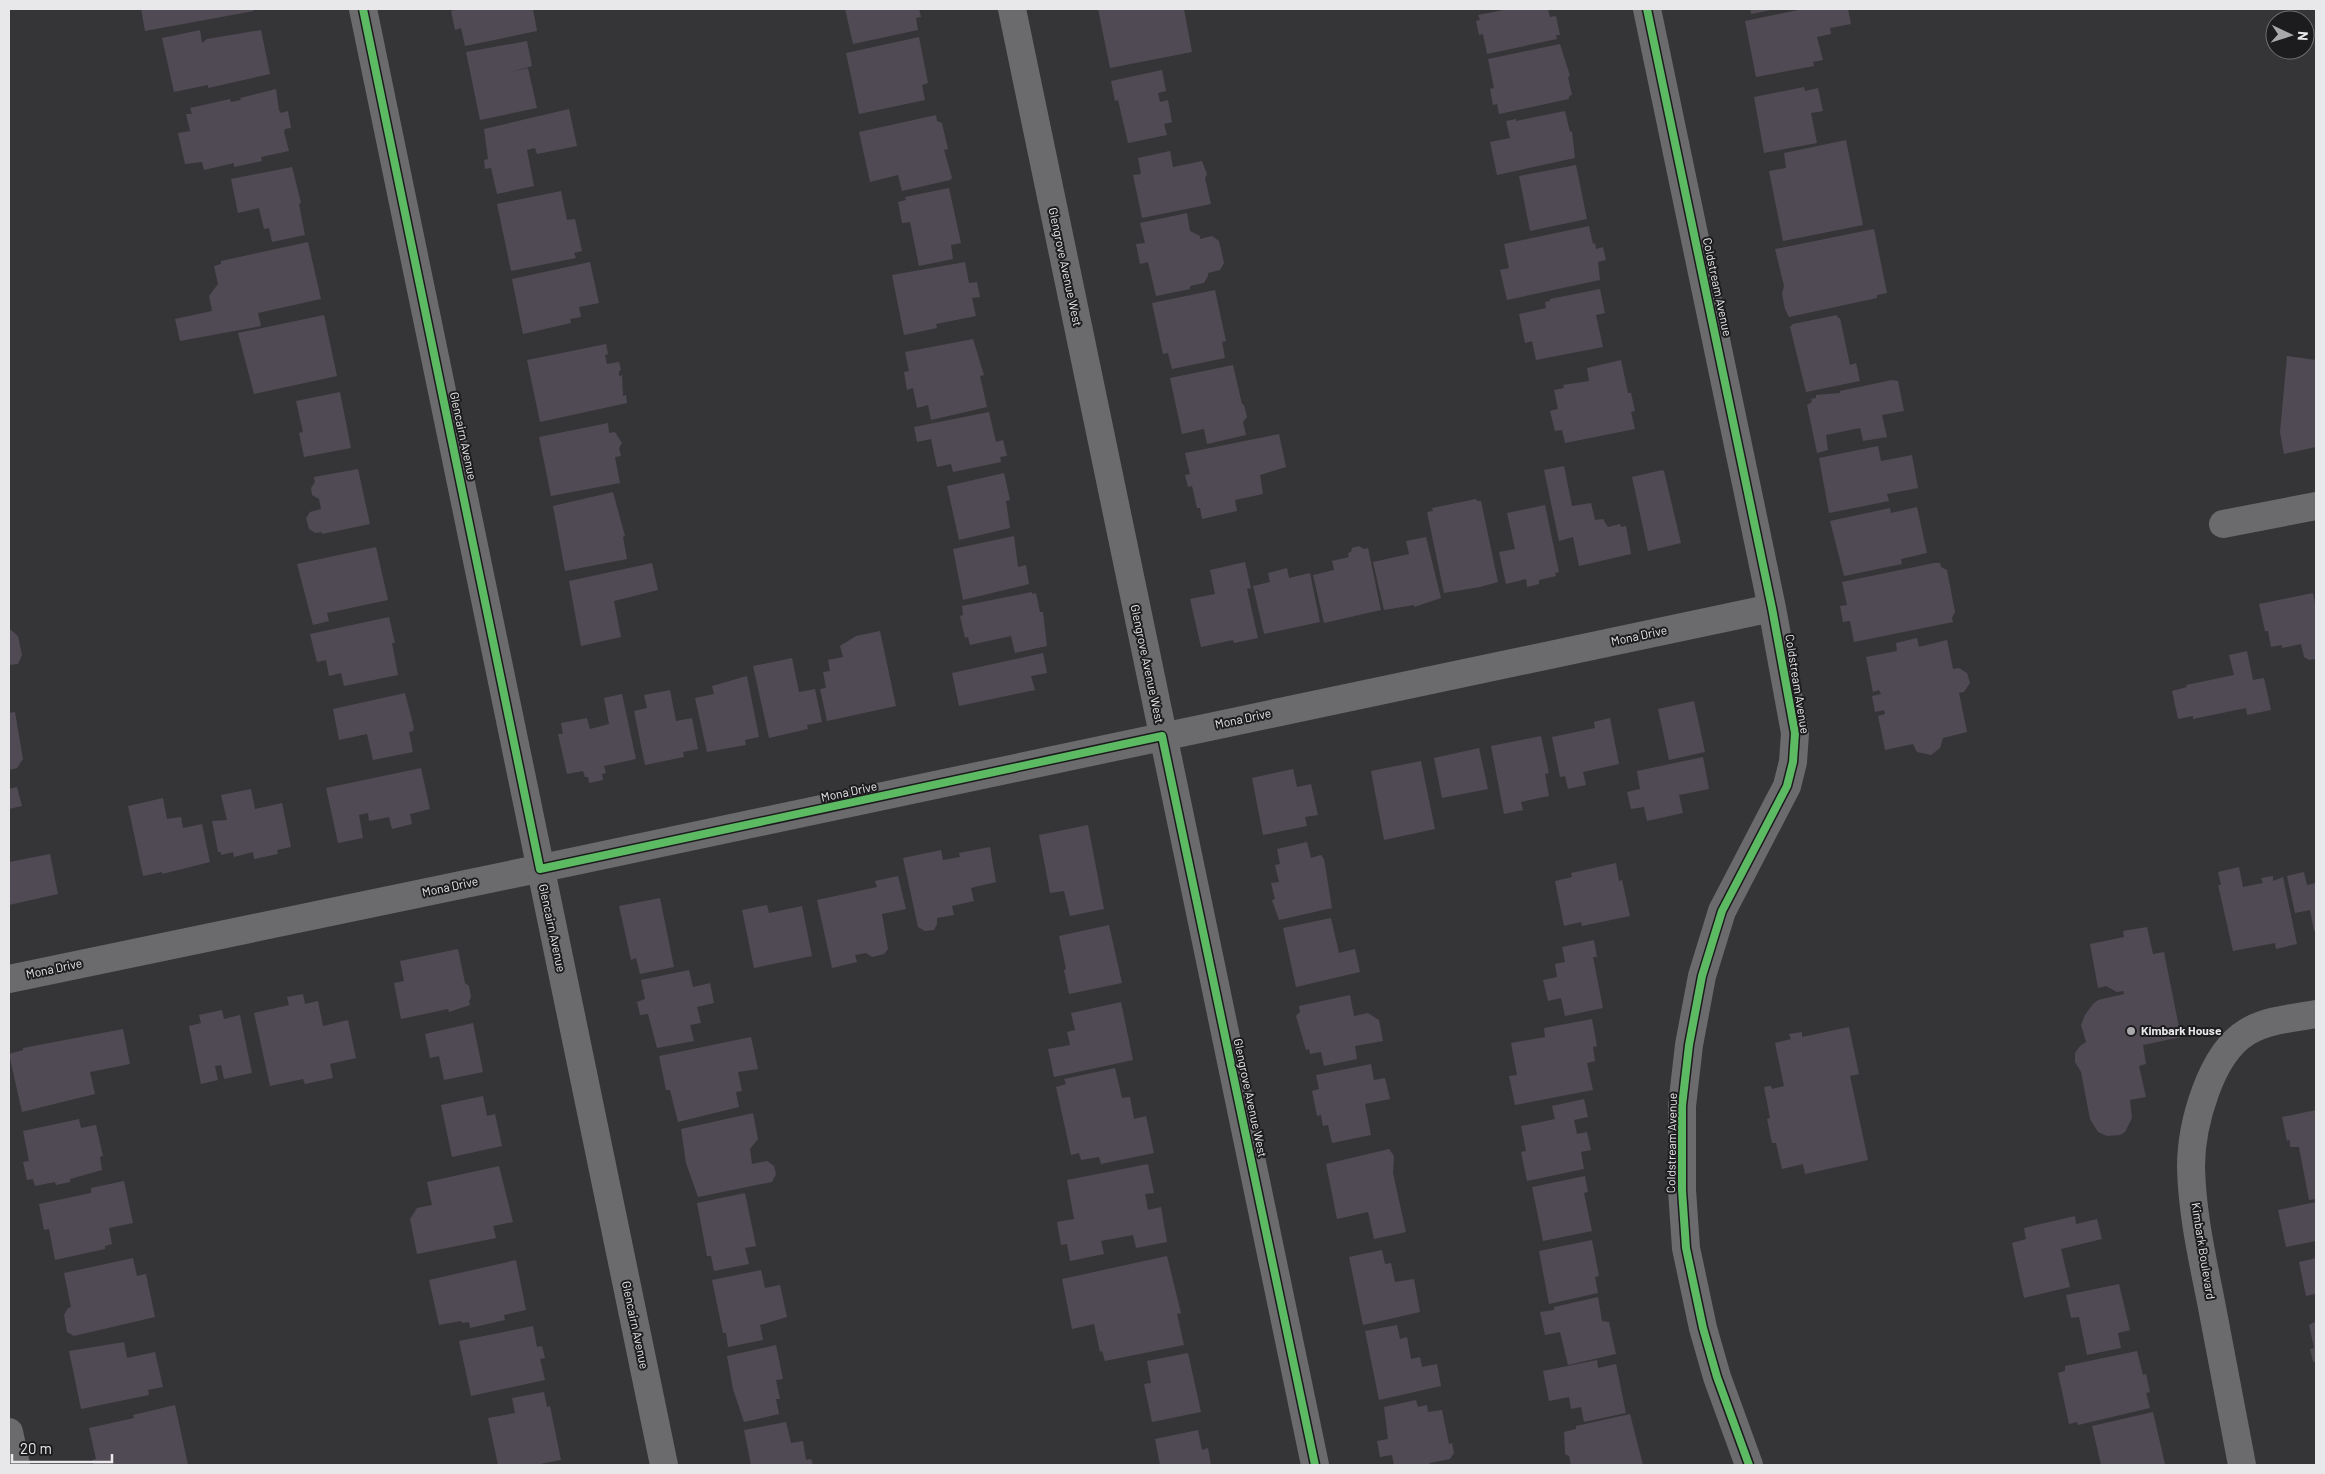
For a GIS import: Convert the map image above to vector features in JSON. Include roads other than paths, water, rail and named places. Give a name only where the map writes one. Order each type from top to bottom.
[{"type":"street","name":"Glencairn Avenue","points":[[363,9],[664,1465]]},
{"type":"street","name":"Glengrove Avenue West","points":[[1012,9],[1315,1465]]},
{"type":"street","name":"Coldstream Avenue","points":[[1648,9],[1772,608],[1795,733],[1793,762],[1784,792],[1722,911],[1702,976],[1689,1045],[1682,1106],[1682,1190],[1686,1248],[1702,1328],[1717,1377],[1749,1465]]},
{"type":"street","points":[[2223,524],[2316,506]]},
{"type":"street","name":"Mona Drive","points":[[9,978],[540,869],[1772,608]]},
{"type":"street","name":"Kimbark Boulevard","points":[[2242,1465],[2195,1222],[2191,1166],[2196,1126],[2207,1088],[2226,1050],[2247,1031],[2274,1022],[2316,1014]]},
{"type":"street","points":[[9,1432],[16,1465]]},
{"type":"place","name":"Kimbark House","points":[[2131,1031]]}]
